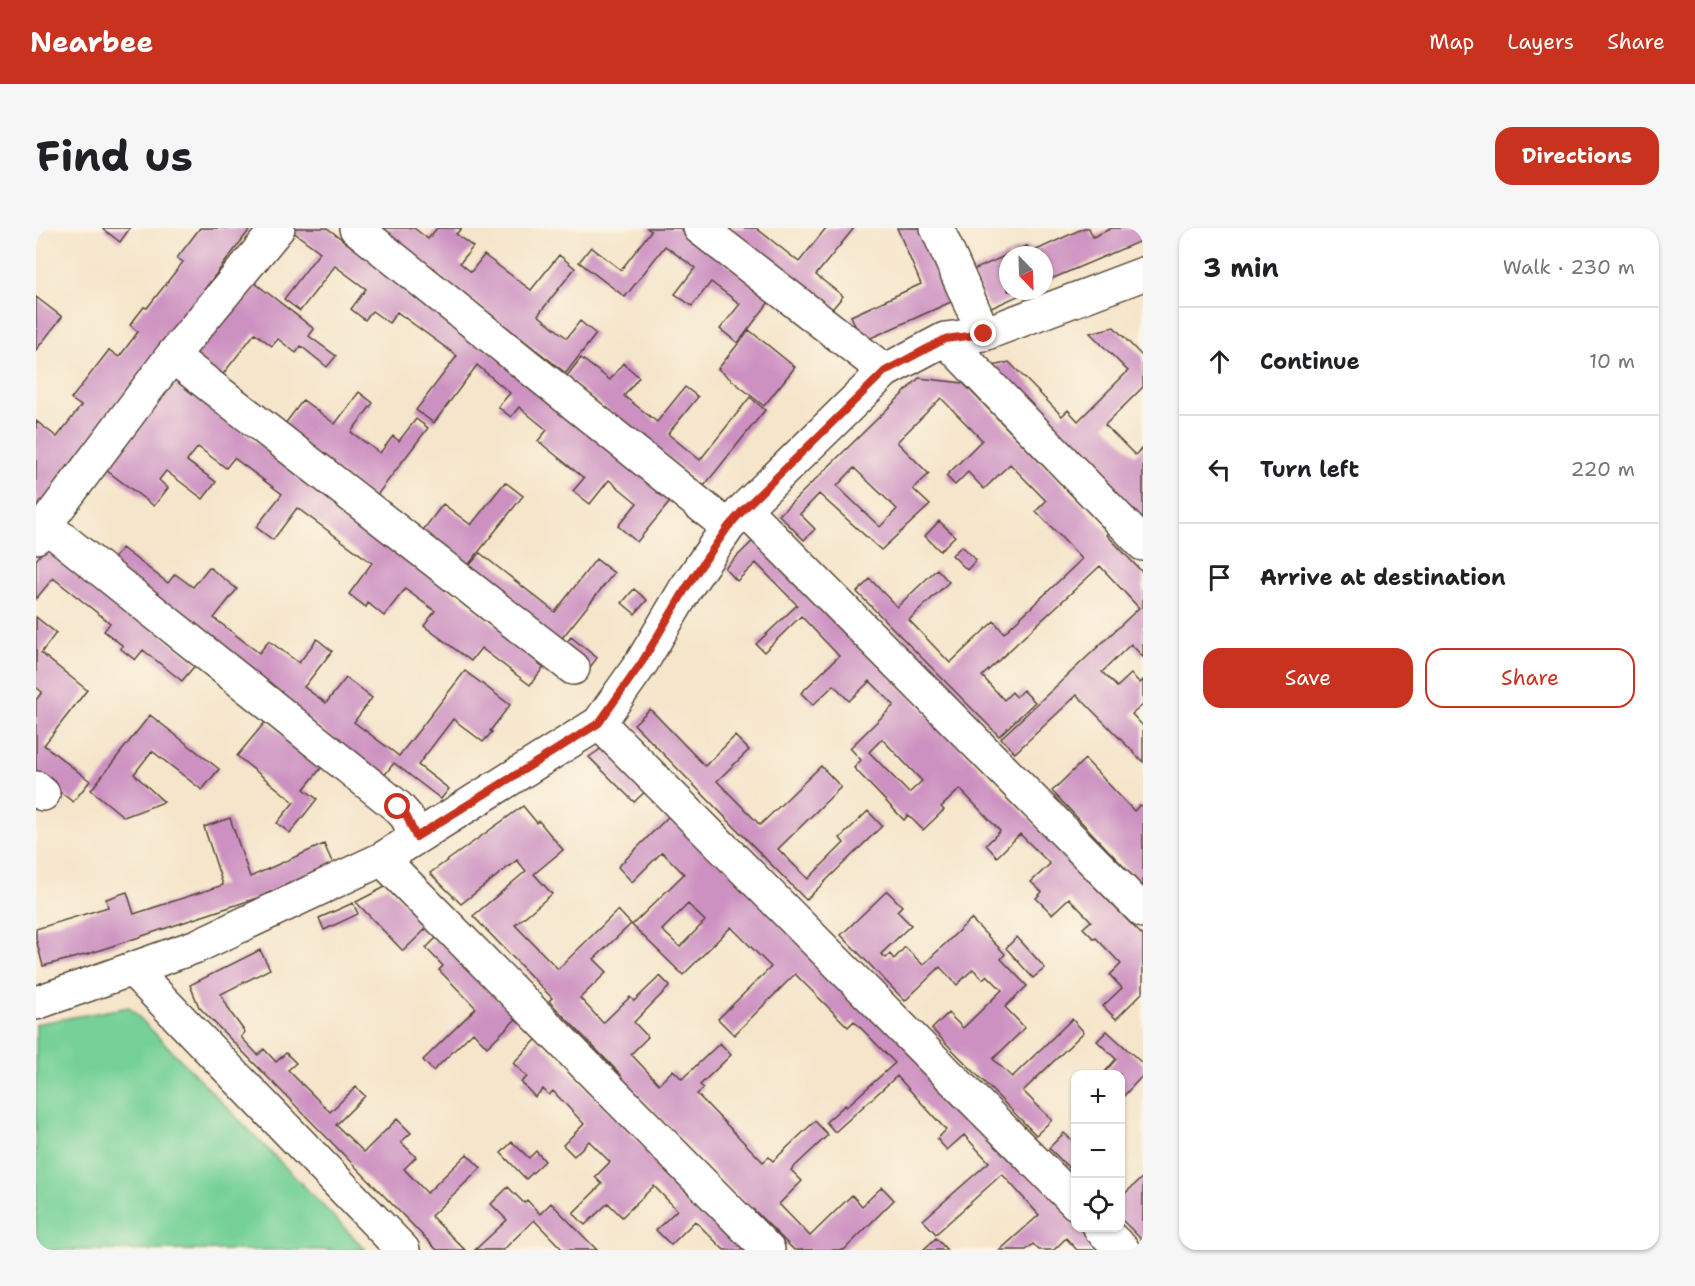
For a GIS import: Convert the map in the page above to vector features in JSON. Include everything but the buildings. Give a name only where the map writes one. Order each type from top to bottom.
[{"type":"street","points":[[278,228],[172,356],[40,531],[398,807],[407,817],[416,837]]},
{"type":"street","points":[[356,228],[736,518],[1143,911]]},
{"type":"street","points":[[700,228],[885,371]]},
{"type":"street","points":[[937,228],[984,334]]},
{"type":"street","points":[[36,1003],[197,946],[382,858],[599,723],[642,662],[686,588],[736,518],[885,371],[945,339],[984,334],[1143,274]]},
{"type":"street","points":[[945,339],[1143,544]]},
{"type":"street","points":[[172,356],[573,668]]},
{"type":"street","points":[[599,723],[1071,1198]]},
{"type":"street","points":[[382,858],[768,1250]]},
{"type":"street","points":[[132,969],[403,1250]]},
{"type":"street","points":[[1105,1232],[1123,1250]]},
{"type":"green space","points":[[129,1007],[366,1250],[36,1250],[36,1024]]},
{"type":"route","points":[[398,807],[407,817],[416,837],[599,723],[642,662],[686,588],[728,527],[744,509],[885,371],[945,339],[984,334]]}]
